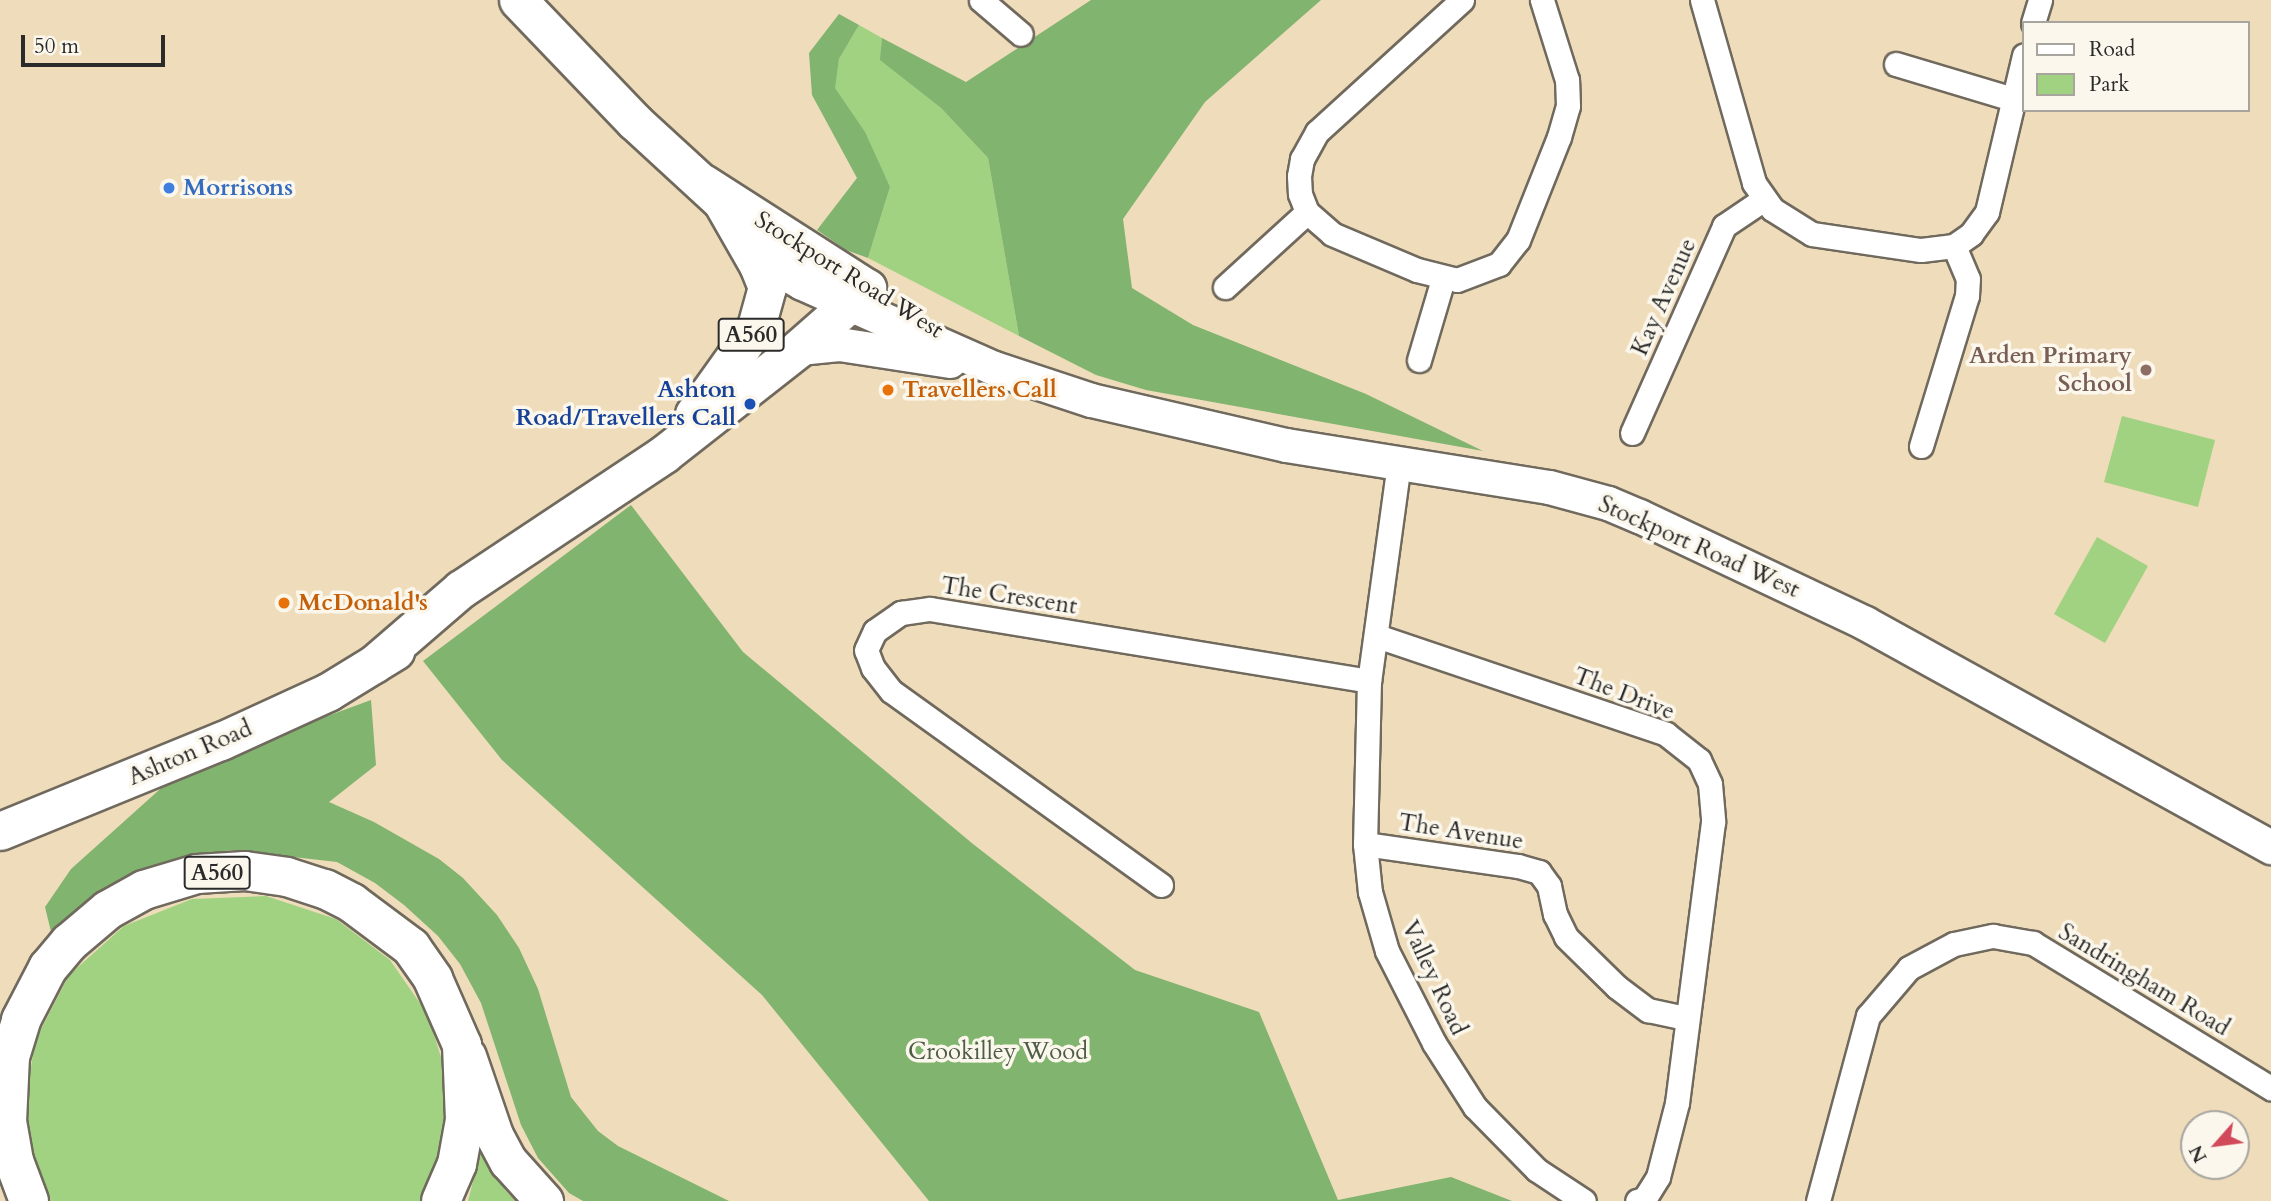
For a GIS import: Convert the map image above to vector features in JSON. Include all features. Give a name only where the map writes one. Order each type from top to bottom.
[{"type":"highway","name":"A560","points":[[29,1201],[14,1161],[7,1122],[5,1064],[21,1020],[48,968],[69,943],[108,910],[144,890],[197,874],[245,871],[287,877],[325,889],[380,922],[411,947],[433,979],[462,1045],[465,1120],[457,1164],[441,1201]]},
{"type":"main road","name":"Stockport Road West","points":[[518,0],[634,121],[713,193],[847,291],[994,368],[1091,400],[1168,420],[1286,445],[1549,488],[1608,503],[1866,623],[2271,847]]},
{"type":"main road","name":"Ashton Road","points":[[664,454],[756,327],[767,287],[713,193]]},
{"type":"main road","name":"Ashton Road","points":[[698,407],[847,291]]},
{"type":"main road","name":"Ashton Road","points":[[0,831],[233,735],[328,692],[374,664],[461,589],[513,551],[586,508],[664,454],[799,348],[847,291]]},
{"type":"main road","name":"Stockport Road West","points":[[799,348],[839,344],[994,368]]},
{"type":"main road","name":"A560","points":[[462,1045],[499,1144],[522,1179],[544,1201]]},
{"type":"street","points":[[981,0],[1021,34]]},
{"type":"street","points":[[1462,0],[1317,132],[1303,159],[1299,176],[1300,194],[1307,212],[1332,234],[1443,279],[1457,280],[1474,276],[1499,264],[1518,240],[1559,136],[1568,106],[1567,80],[1542,0]]},
{"type":"street","points":[[1702,0],[1754,183],[1764,199],[1783,218],[1812,234],[1921,250],[1954,246],[1971,234],[1987,212],[2022,63]]},
{"type":"street","points":[[2034,21],[2040,0]]},
{"type":"street","points":[[1896,64],[2013,100]]},
{"type":"street","name":"Kay Avenue","points":[[1632,433],[1724,226],[1764,199]]},
{"type":"street","points":[[1225,288],[1307,212]]},
{"type":"street","points":[[1921,446],[1967,296],[1968,279],[1954,246]]},
{"type":"street","points":[[1419,360],[1443,279]]},
{"type":"street","points":[[1377,636],[1399,463]]},
{"type":"street","name":"The Crescent","points":[[1161,885],[891,691],[873,668],[866,650],[875,631],[901,613],[930,609],[1369,681]]},
{"type":"street","name":"Valley Road","points":[[1377,636],[1369,681],[1365,844],[1370,892],[1387,951],[1434,1043],[1475,1107],[1537,1170],[1584,1201]]},
{"type":"street","name":"The Drive","points":[[1377,636],[1666,734],[1699,760],[1710,784],[1713,822],[1685,1018],[1677,1103],[1658,1177],[1644,1199],[1637,1201]]},
{"type":"street","name":"The Avenue","points":[[1365,844],[1518,866],[1539,872],[1549,886],[1555,914],[1566,937],[1617,987],[1648,1010],[1685,1018]]},
{"type":"street","name":"Sandringham Road","points":[[1818,1201],[1868,1016],[1909,968],[1954,944],[1993,936],[2034,943],[2271,1088]]},
{"type":"green space","points":[[1091,0],[1321,0],[1205,102],[1123,219],[1132,288],[1193,325],[1366,394],[1483,451],[1146,390],[1096,375],[1019,336],[988,158],[941,108],[880,60],[882,38],[966,82]]},
{"type":"green space","points":[[839,14],[859,25],[839,59],[835,88],[865,132],[890,187],[868,258],[846,250],[817,230],[857,178],[812,95],[809,53]]},
{"type":"green space","points":[[859,25],[882,38],[881,60],[941,108],[988,158],[1019,336],[868,258],[890,187],[834,88],[839,59]]},
{"type":"green space","points":[[2122,416],[2215,440],[2198,507],[2104,482]]},
{"type":"green space","name":"Crookilley Wood","points":[[631,505],[743,652],[973,844],[1135,970],[1259,1012],[1338,1200],[1451,1177],[1512,1201],[929,1201],[762,995],[502,760],[423,661]]},
{"type":"green space","points":[[2097,537],[2148,566],[2105,643],[2054,614]]},
{"type":"green space","points":[[371,700],[376,765],[329,802],[374,822],[439,859],[463,878],[497,915],[519,948],[538,989],[571,1097],[598,1131],[618,1146],[729,1201],[583,1201],[569,1193],[538,1158],[521,1125],[481,1003],[460,964],[438,936],[404,905],[375,883],[337,862],[233,850],[178,858],[135,877],[53,940],[45,907],[71,869],[168,782],[303,725]]},
{"type":"green space","points":[[266,896],[336,919],[390,960],[428,1015],[448,1080],[446,1147],[426,1201],[49,1201],[39,1186],[24,1113],[35,1041],[69,975],[124,926],[192,899]]},
{"type":"green space","points":[[481,1150],[505,1190],[516,1201],[468,1201]]},
{"type":"place","name":"Morrisons","points":[[169,188]]},
{"type":"place","name":"Arden Primary School","points":[[2146,370]]},
{"type":"place","name":"Travellers Call","points":[[888,390]]},
{"type":"place","name":"Ashton Road/Travellers Call","points":[[750,404]]},
{"type":"place","name":"McDonald's","points":[[284,603]]}]
